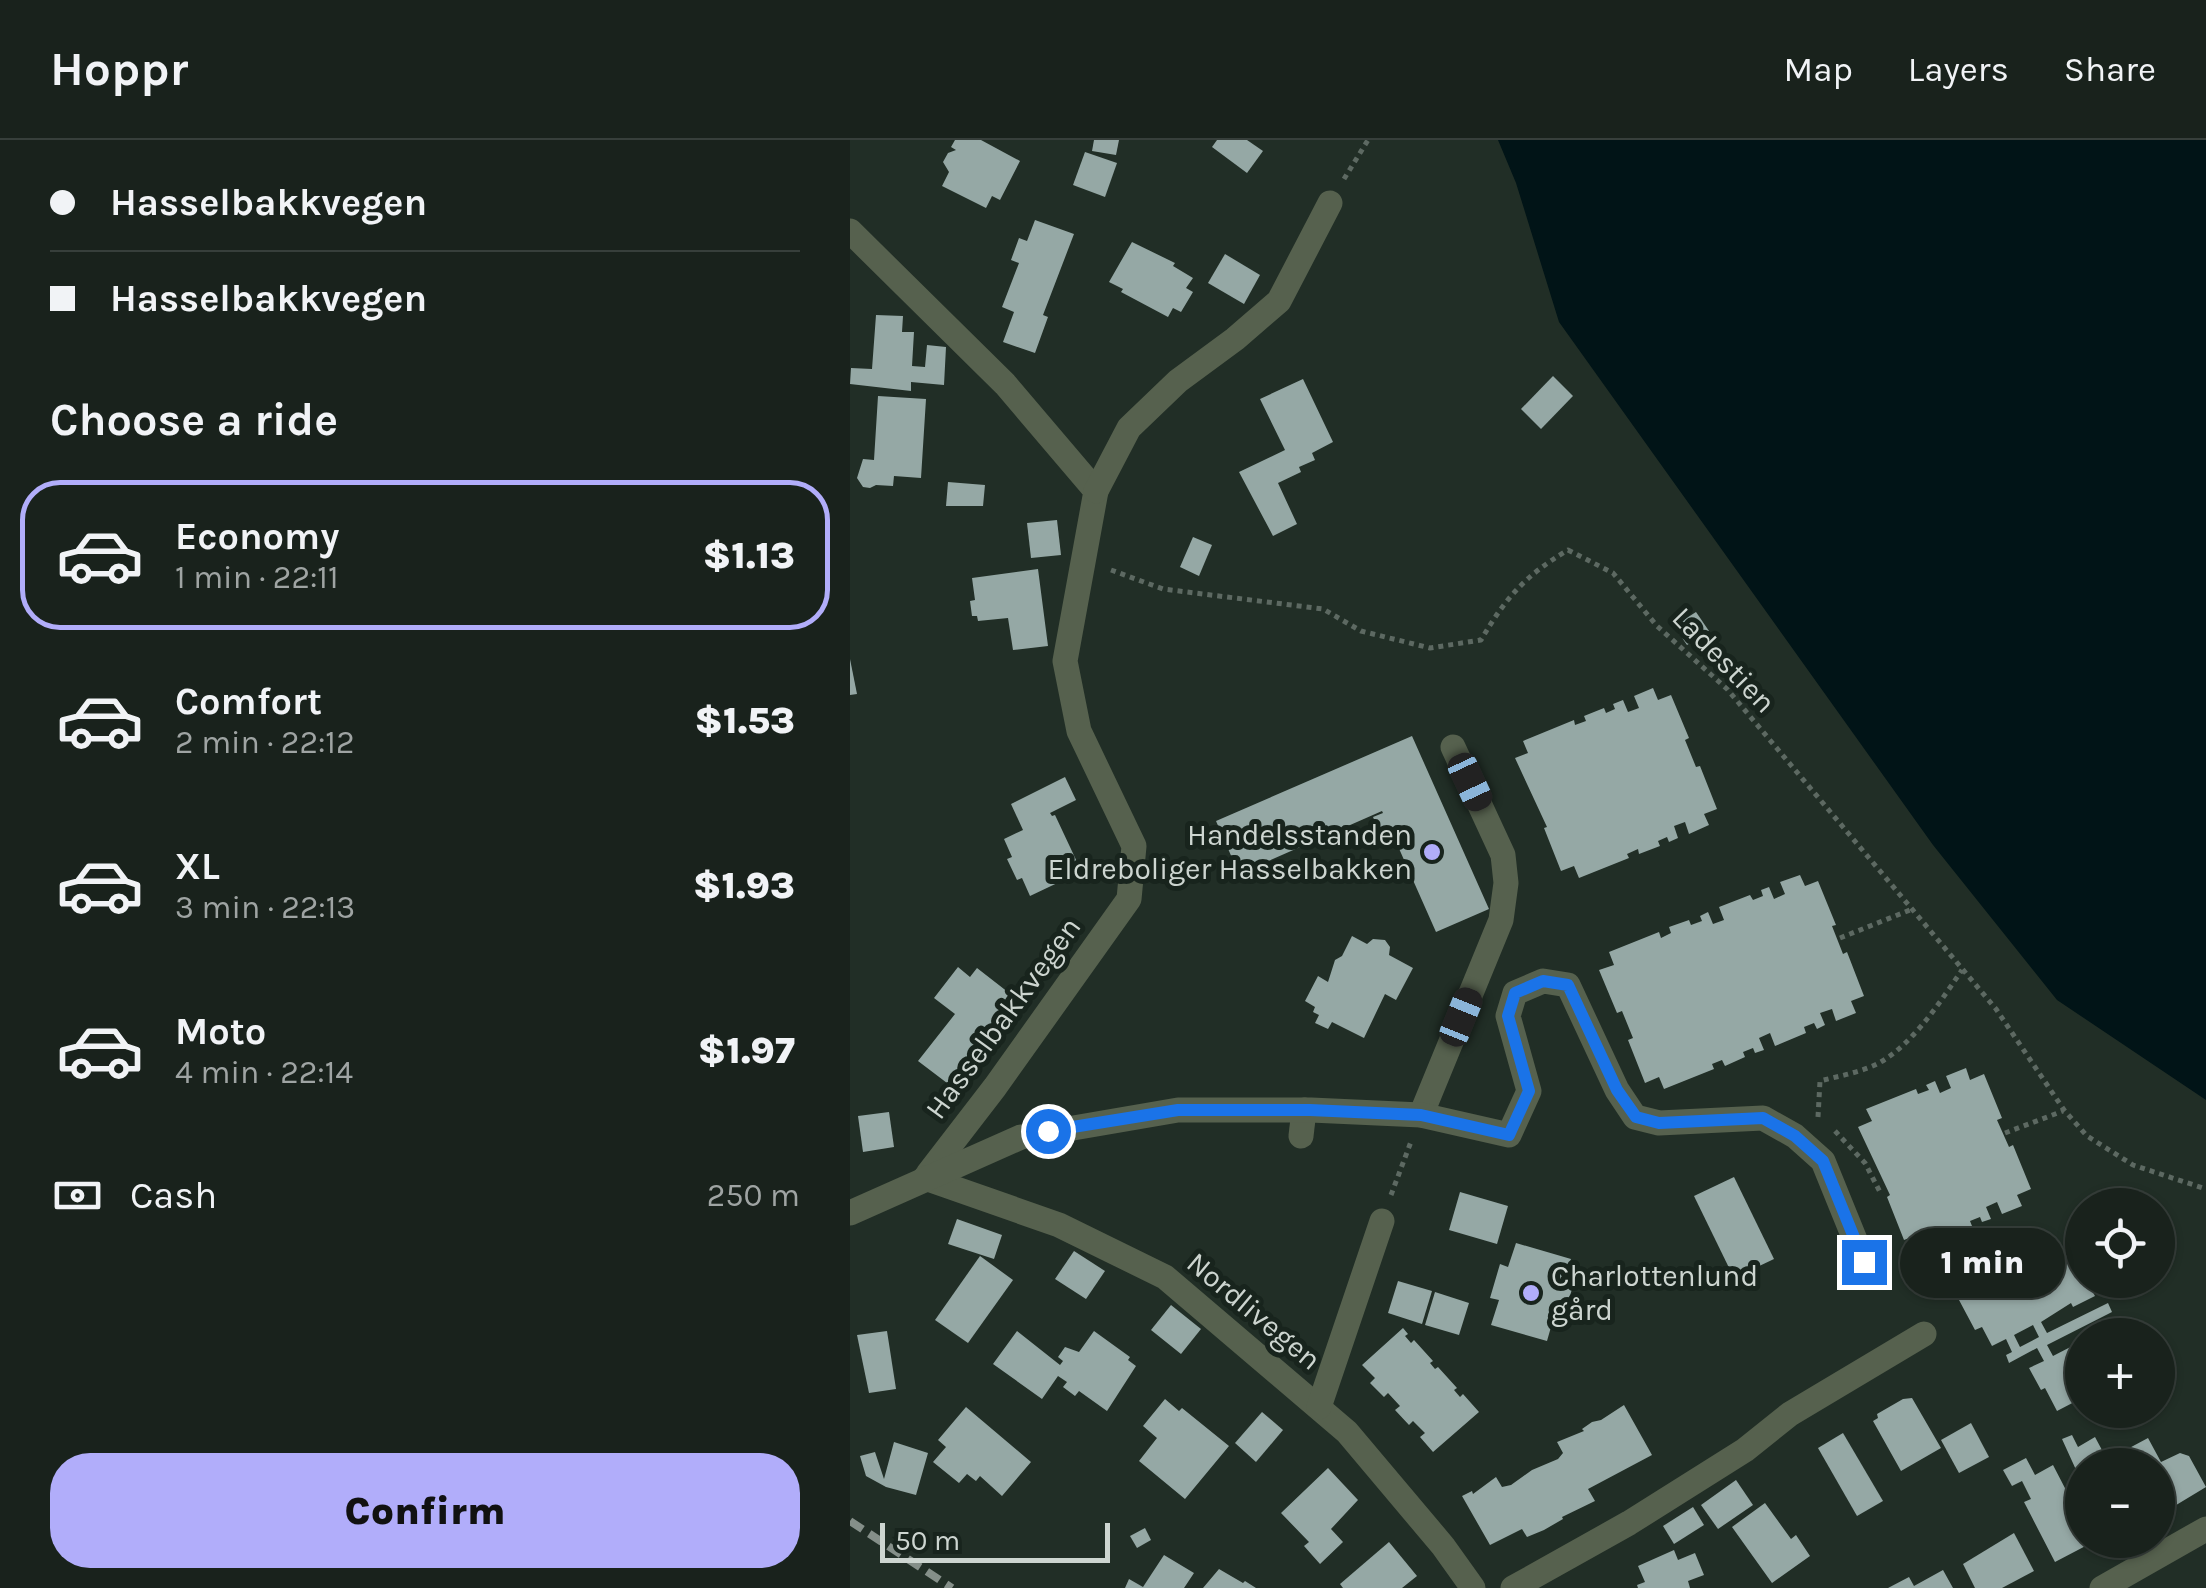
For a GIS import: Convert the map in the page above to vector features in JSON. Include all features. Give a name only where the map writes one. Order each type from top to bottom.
[{"type":"street","name":"Hasselbakkvegen","points":[[925,1178],[1130,899],[1134,846],[1080,731],[1066,661],[1096,491],[1129,428],[1178,381],[1235,340],[1280,300],[1330,203]]},
{"type":"street","points":[[850,231],[1005,384],[1096,491]]},
{"type":"street","points":[[1421,1115],[1501,920],[1506,883],[1502,854],[1454,746]]},
{"type":"street","name":"Hasselbakkvegen","points":[[850,1213],[1022,1137],[1102,1120],[1304,1110],[1421,1115],[1509,1135],[1529,1091],[1508,1016],[1515,993],[1543,981],[1568,985],[1617,1090],[1636,1117],[1659,1123],[1763,1118],[1795,1136],[1823,1161],[1864,1262]]},
{"type":"street","points":[[1301,1136],[1304,1110]]},
{"type":"street","name":"Nordlivegen","points":[[925,1178],[1058,1225],[1164,1276],[1359,1446],[1473,1588]]},
{"type":"street","points":[[1318,1407],[1382,1221]]},
{"type":"street","points":[[1512,1588],[1645,1513],[1745,1450],[1790,1414],[1924,1334]]},
{"type":"street","points":[[2102,1588],[2206,1530]]},
{"type":"path","points":[[1330,203],[1368,140]]},
{"type":"path","name":"Ladestien","points":[[1084,564],[1163,589],[1322,609],[1362,631],[1430,648],[1481,640],[1504,600],[1535,570],[1568,550],[1613,573],[1657,626],[1727,689],[1996,1009],[2064,1110],[2087,1136],[2116,1158],[2206,1188]]},
{"type":"path","points":[[1840,938],[1910,910]]},
{"type":"path","points":[[1818,1117],[1820,1081],[1876,1064],[1896,1051],[1926,1019],[1962,970]]},
{"type":"path","points":[[2005,1133],[2064,1110]]},
{"type":"path","points":[[1382,1221],[1421,1115]]},
{"type":"shaded area","points":[[1498,140],[2206,140],[2206,1100],[2057,1000],[1933,845],[1559,322],[1516,183]]},
{"type":"building","points":[[955,140],[981,140],[1020,161],[1000,200],[992,196],[986,208],[942,186],[949,172],[943,162],[948,153],[956,150],[951,147]]},
{"type":"building","points":[[1094,140],[1119,140],[1116,155],[1092,151]]},
{"type":"building","points":[[1217,140],[1247,140],[1263,151],[1247,173],[1212,147]]},
{"type":"building","points":[[1085,152],[1117,163],[1105,197],[1073,185]]},
{"type":"building","points":[[1035,220],[1074,234],[1043,315],[1048,317],[1035,353],[1003,342],[1014,312],[1002,307],[1019,263],[1011,260],[1019,238],[1027,241]]},
{"type":"building","points":[[1132,242],[1175,263],[1173,266],[1193,278],[1186,288],[1193,292],[1181,312],[1173,308],[1168,317],[1109,282]]},
{"type":"building","points":[[1225,254],[1260,275],[1244,304],[1208,283]]},
{"type":"building","points":[[876,315],[903,316],[902,332],[914,332],[912,366],[925,367],[927,345],[946,347],[944,385],[911,382],[911,391],[850,384],[851,368],[872,369]]},
{"type":"building","points":[[1553,376],[1573,396],[1541,429],[1521,409]]},
{"type":"building","points":[[1303,379],[1333,442],[1312,453],[1315,460],[1299,467],[1301,472],[1278,483],[1297,524],[1273,536],[1239,472],[1285,450],[1260,399]]},
{"type":"building","points":[[878,396],[926,399],[921,478],[894,476],[893,486],[870,488],[863,487],[857,478],[863,459],[874,460]]},
{"type":"building","points":[[948,482],[985,485],[983,506],[946,506]]},
{"type":"building","points":[[1057,520],[1061,555],[1031,558],[1027,523]]},
{"type":"building","points":[[1193,537],[1212,545],[1199,576],[1180,567]]},
{"type":"building","points":[[1038,569],[1048,646],[1013,650],[1008,618],[978,621],[977,616],[972,616],[972,578]]},
{"type":"building","points":[[1696,612],[1709,631],[1687,645],[1674,626]]},
{"type":"building","points":[[850,659],[857,694],[850,695]]},
{"type":"building","points":[[1653,688],[1658,700],[1671,695],[1689,738],[1685,740],[1717,809],[1704,814],[1709,825],[1689,834],[1685,822],[1674,826],[1678,838],[1669,842],[1667,837],[1658,841],[1660,846],[1639,854],[1638,849],[1627,854],[1629,858],[1579,878],[1574,866],[1561,871],[1544,828],[1547,827],[1515,758],[1528,753],[1523,741],[1574,720],[1575,725],[1586,721],[1584,716],[1604,708],[1606,713],[1623,700],[1628,712],[1639,708],[1634,696]]},
{"type":"building","name":"Handelsstanden Eldreboliger Hasselbakken","points":[[1412,736],[1489,909],[1436,932],[1389,826],[1379,831],[1373,817],[1382,811],[1239,874],[1216,821]]},
{"type":"building","points":[[1065,777],[1076,800],[1050,813],[1055,815],[1078,864],[1066,869],[1070,877],[1030,896],[1007,859],[1012,857],[1004,839],[1023,830],[1011,804]]},
{"type":"building","points":[[1800,875],[1805,886],[1818,881],[1843,954],[1847,952],[1864,996],[1851,1001],[1856,1013],[1836,1021],[1832,1009],[1820,1013],[1825,1025],[1817,1029],[1814,1023],[1804,1027],[1806,1033],[1775,1046],[1770,1033],[1759,1038],[1764,1050],[1755,1053],[1753,1048],[1743,1052],[1745,1057],[1725,1066],[1722,1060],[1712,1064],[1714,1069],[1664,1089],[1659,1077],[1645,1083],[1628,1040],[1633,1038],[1622,1011],[1617,1013],[1599,970],[1614,965],[1609,952],[1659,932],[1661,938],[1671,933],[1669,927],[1689,920],[1691,925],[1702,921],[1700,916],[1708,912],[1713,924],[1724,920],[1719,907],[1750,895],[1753,900],[1763,896],[1761,890],[1769,887],[1774,899],[1785,894],[1780,882]]},
{"type":"building","points":[[1352,936],[1367,944],[1373,939],[1385,940],[1390,947],[1389,955],[1413,968],[1396,1000],[1385,994],[1364,1038],[1332,1022],[1328,1029],[1315,1023],[1319,1015],[1305,1001],[1318,976],[1328,982],[1335,960],[1342,956]]},
{"type":"building","points":[[958,967],[970,977],[977,968],[1013,996],[947,1083],[918,1061],[955,1014],[934,998]]},
{"type":"building","points":[[1966,1068],[1970,1080],[1984,1074],[2002,1118],[1997,1120],[2009,1147],[2013,1145],[2031,1189],[2017,1195],[2022,1206],[2002,1214],[1997,1202],[1986,1207],[1991,1219],[1982,1222],[1980,1217],[1970,1221],[1972,1226],[1922,1247],[1917,1235],[1904,1240],[1887,1197],[1890,1195],[1858,1127],[1872,1121],[1866,1109],[1916,1089],[1918,1094],[1929,1090],[1926,1085],[1935,1081],[1940,1093],[1951,1088],[1946,1076]]},
{"type":"building","points":[[889,1112],[894,1147],[863,1152],[858,1116]]},
{"type":"building","points":[[1734,1177],[1774,1259],[1734,1278],[1694,1196]]},
{"type":"building","points":[[1460,1192],[1508,1206],[1497,1244],[1449,1230]]},
{"type":"building","points":[[957,1219],[1002,1235],[994,1259],[948,1244]]},
{"type":"building","points":[[2054,1241],[2061,1253],[2065,1251],[2065,1298],[2091,1298],[2073,1307],[2071,1303],[2041,1322],[2047,1333],[2065,1324],[2065,1336],[2047,1345],[2053,1356],[2065,1350],[2065,1407],[2057,1411],[2029,1368],[2044,1361],[2037,1348],[2009,1363],[2006,1355],[2012,1352],[2006,1339],[1992,1346],[1982,1327],[1975,1330],[1959,1300],[1998,1281],[1995,1276]],"holes":[[[2033,1325],[2039,1337],[2020,1347],[2014,1335]]]},
{"type":"building","name":"Charlottenlund gård","points":[[1516,1243],[1571,1259],[1563,1286],[1572,1289],[1564,1316],[1555,1313],[1547,1341],[1491,1325],[1499,1300],[1490,1298],[1500,1264],[1508,1267]]},
{"type":"building","points":[[1074,1251],[1105,1271],[1086,1299],[1055,1279]]},
{"type":"building","points":[[980,1256],[1013,1280],[968,1343],[935,1320]]},
{"type":"building","points":[[1398,1281],[1432,1291],[1422,1324],[1388,1313]]},
{"type":"building","points":[[1435,1292],[1469,1303],[1459,1335],[1425,1325]]},
{"type":"building","points":[[2108,1303],[2112,1312],[2100,1318],[2078,1318]]},
{"type":"building","points":[[1171,1305],[1201,1329],[1181,1354],[1151,1330]]},
{"type":"building","points":[[1403,1328],[1411,1343],[1414,1340],[1433,1361],[1430,1363],[1435,1369],[1438,1367],[1457,1388],[1454,1390],[1460,1397],[1463,1394],[1479,1412],[1433,1452],[1420,1437],[1425,1433],[1413,1421],[1409,1425],[1395,1410],[1400,1406],[1388,1393],[1384,1397],[1370,1383],[1375,1378],[1362,1365]]},
{"type":"building","points":[[887,1331],[896,1389],[869,1393],[857,1335]]},
{"type":"building","points":[[1017,1331],[1060,1365],[1063,1361],[1058,1357],[1065,1347],[1079,1352],[1094,1331],[1130,1357],[1128,1360],[1136,1366],[1107,1411],[1079,1391],[1075,1396],[1063,1387],[1067,1382],[1058,1376],[1042,1399],[993,1364]]},
{"type":"building","points":[[1912,1398],[1941,1448],[1901,1471],[1873,1421],[1877,1414]]},
{"type":"building","points":[[1165,1399],[1229,1446],[1185,1499],[1139,1461],[1157,1438],[1143,1426]]},
{"type":"building","points":[[1624,1405],[1652,1455],[1588,1489],[1595,1501],[1544,1530],[1527,1537],[1522,1529],[1490,1545],[1462,1496],[1472,1491],[1473,1494],[1496,1477],[1502,1487],[1511,1485],[1558,1459],[1563,1453],[1557,1442],[1584,1431],[1592,1422]]},
{"type":"building","points":[[966,1407],[1031,1462],[1002,1496],[980,1476],[976,1481],[967,1474],[959,1483],[933,1462],[946,1447],[938,1440]]},
{"type":"building","points":[[1262,1412],[1283,1430],[1256,1462],[1235,1443]]},
{"type":"building","points":[[1971,1423],[1989,1457],[1959,1473],[1941,1440]]},
{"type":"building","points":[[1843,1433],[1883,1501],[1857,1516],[1818,1448]]},
{"type":"building","points":[[2072,1435],[2078,1447],[2095,1437],[2101,1448],[2066,1448],[2062,1439]]},
{"type":"building","points":[[2148,1438],[2153,1448],[2129,1448]]},
{"type":"building","points":[[894,1442],[928,1453],[916,1495],[886,1487],[866,1476],[860,1456],[875,1452],[884,1479]]},
{"type":"building","points":[[2175,1455],[2189,1456],[2206,1487],[2175,1506]]},
{"type":"building","points":[[2026,1458],[2035,1475],[2053,1465],[2065,1488],[2065,1557],[2055,1562],[2024,1502],[2031,1499],[2022,1481],[2012,1486],[2003,1470]]},
{"type":"building","points":[[1328,1468],[1358,1500],[1331,1529],[1343,1542],[1320,1564],[1304,1546],[1309,1542],[1281,1513]]},
{"type":"building","points":[[1736,1480],[1753,1505],[1718,1529],[1701,1505]]},
{"type":"building","points":[[1765,1503],[1791,1539],[1796,1535],[1810,1556],[1772,1583],[1732,1527]]},
{"type":"building","points":[[1693,1507],[1704,1525],[1674,1544],[1663,1526]]},
{"type":"building","points":[[1145,1528],[1151,1540],[1137,1548],[1130,1536]]},
{"type":"building","points":[[2014,1533],[2034,1571],[2002,1588],[1975,1588],[1963,1564]]},
{"type":"building","points":[[1389,1542],[1417,1576],[1402,1588],[1343,1588],[1340,1584]]},
{"type":"building","points":[[1674,1550],[1678,1560],[1695,1553],[1704,1575],[1688,1581],[1690,1588],[1638,1588],[1645,1582],[1638,1566]]},
{"type":"building","points":[[1164,1555],[1194,1573],[1184,1588],[1125,1588],[1129,1579],[1143,1587]]},
{"type":"building","points":[[1219,1569],[1243,1583],[1256,1588],[1203,1588]]},
{"type":"building","points":[[1943,1570],[1953,1588],[1888,1588],[1909,1577],[1914,1586]]},
{"type":"railway","points":[[850,1521],[952,1588]]},
{"type":"place","name":"Handelsstanden Eldreboliger Hasselbakken","points":[[1432,852]]},
{"type":"place","name":"Charlottenlund gård","points":[[1531,1293]]},
{"type":"route","points":[[1048,1131],[1178,1110],[1310,1110],[1421,1115],[1509,1135],[1529,1091],[1508,1016],[1515,993],[1543,981],[1568,985],[1617,1090],[1636,1117],[1659,1123],[1763,1118],[1795,1136],[1823,1161],[1864,1262]]}]
